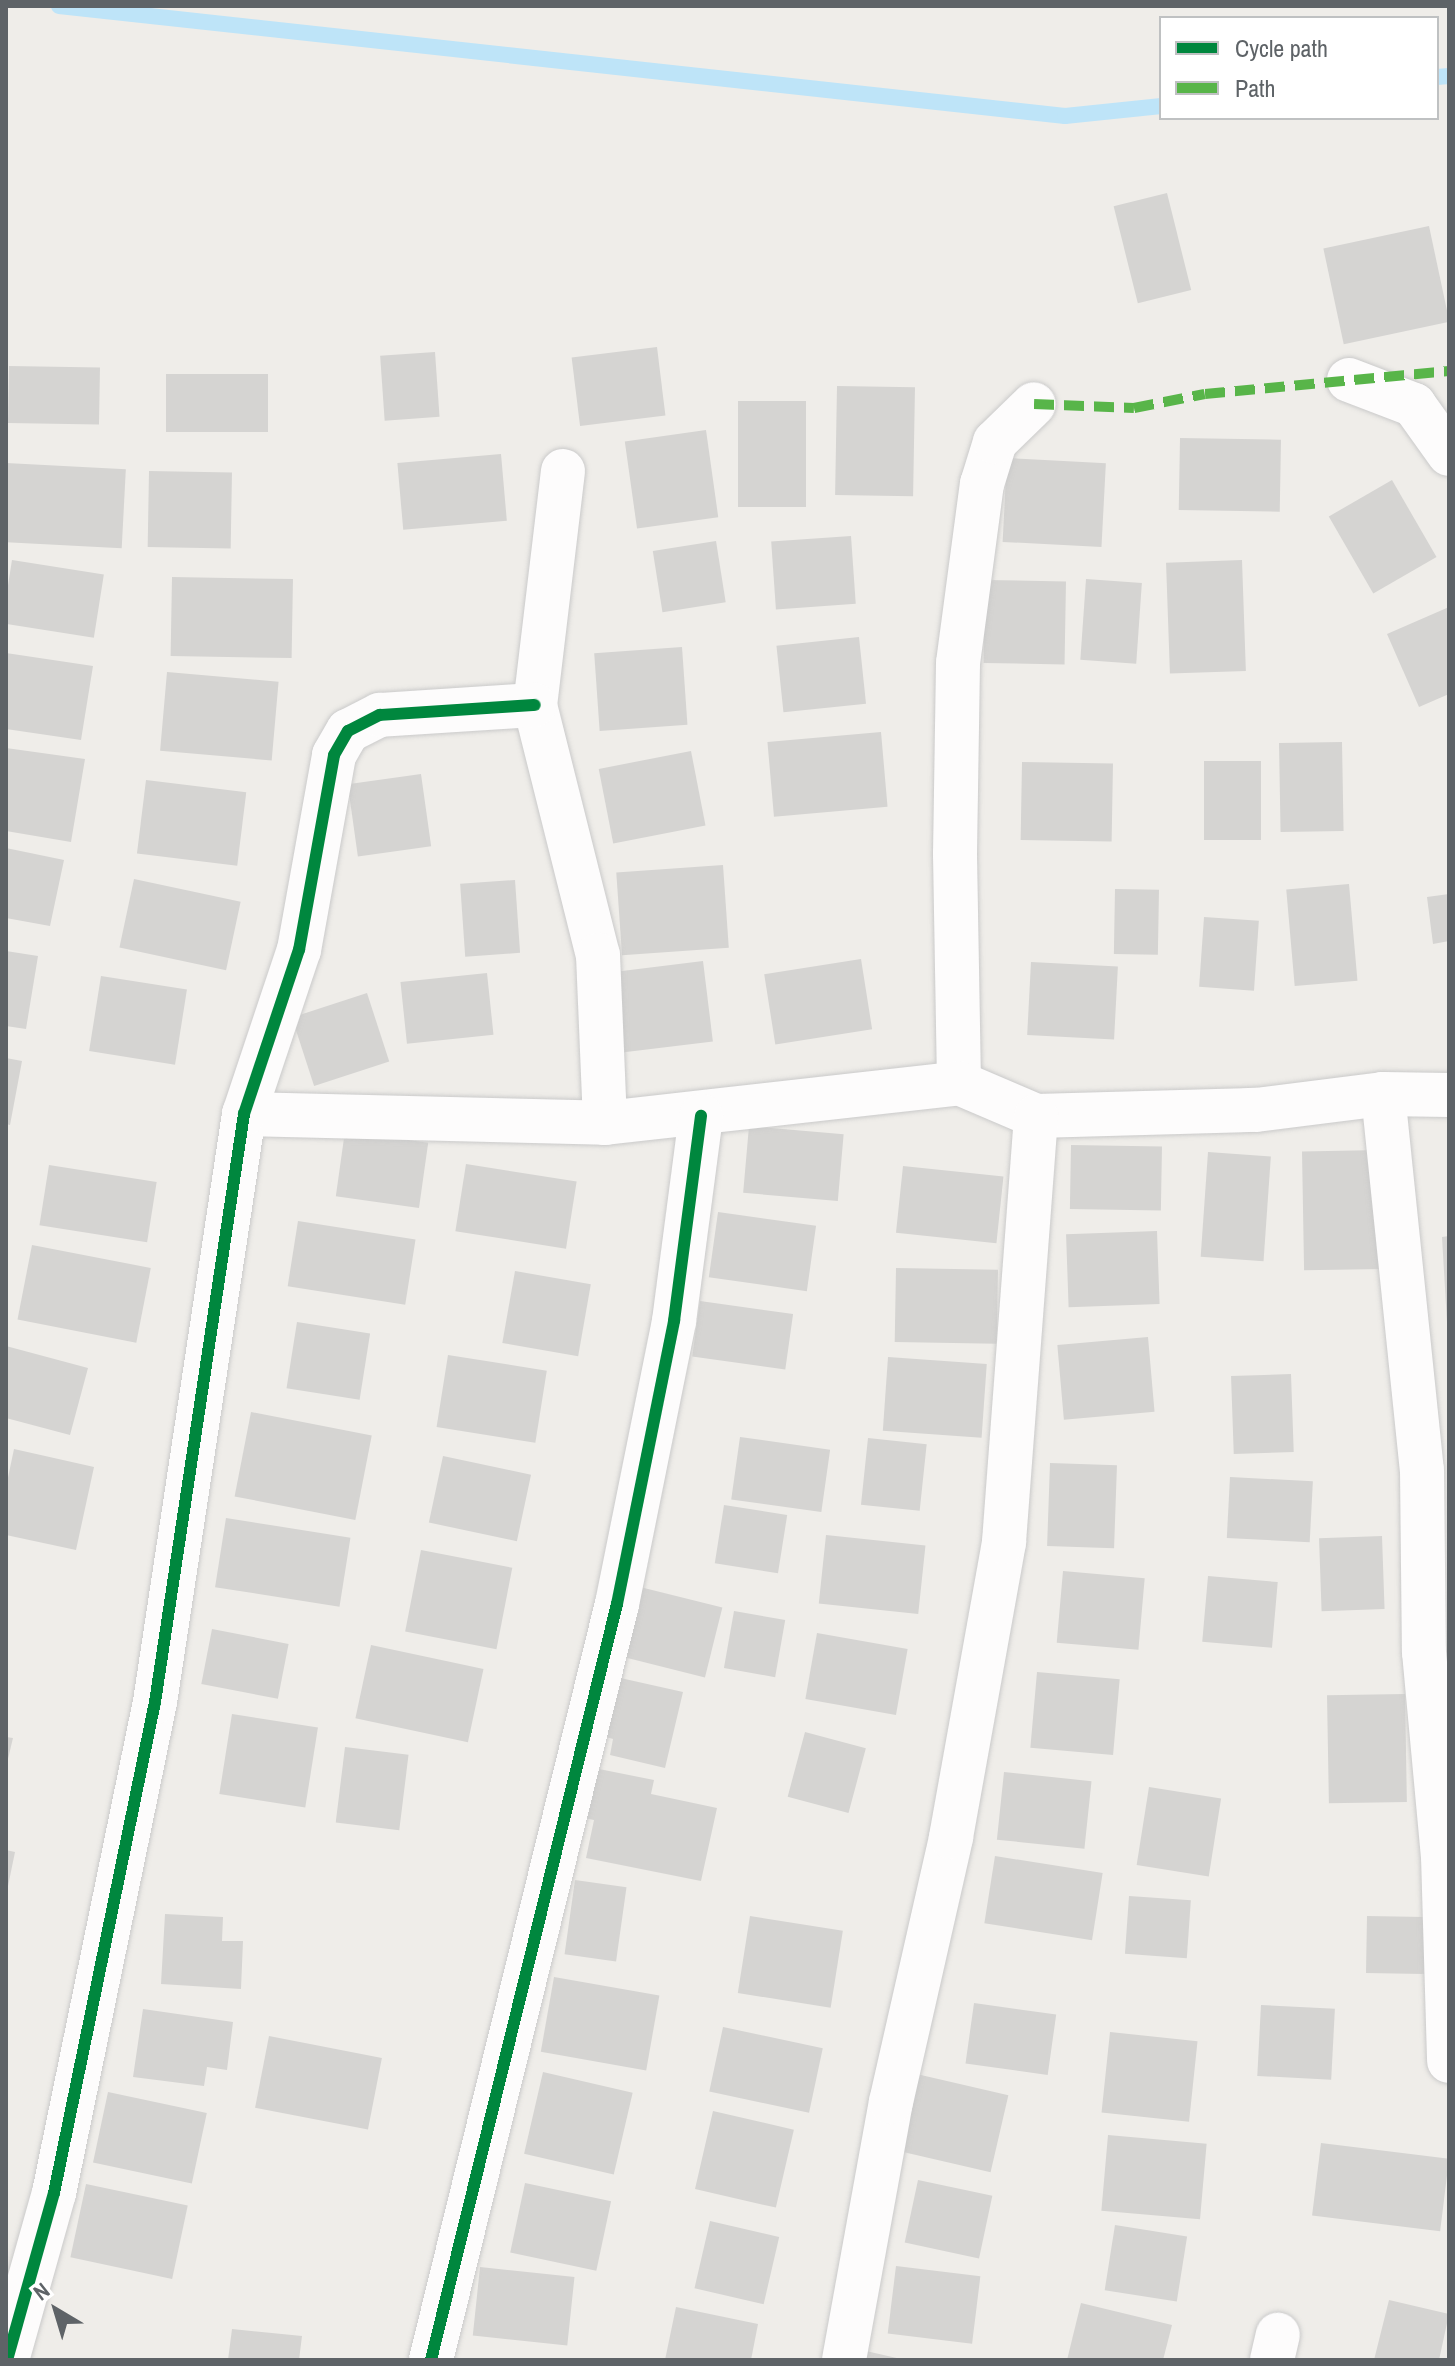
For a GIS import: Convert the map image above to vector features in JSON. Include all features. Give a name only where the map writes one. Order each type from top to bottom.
[{"type":"street","points":[[1349,380],[1414,405],[1449,454]]},
{"type":"street","points":[[959,1083],[958,663],[982,484],[995,442],[1034,404]]},
{"type":"street","points":[[563,471],[535,705],[598,955],[605,1123]]},
{"type":"street","points":[[7,2360],[54,2193],[155,1702],[244,1114],[299,950],[334,755],[348,731],[380,715],[535,705]]},
{"type":"street","points":[[244,1114],[605,1123],[701,1116],[959,1083],[1036,1116],[1256,1110],[1383,1094],[1449,1095]]},
{"type":"street","points":[[1383,1094],[1422,1470],[1424,1652],[1443,1856],[1449,2061]]},
{"type":"street","points":[[431,2360],[617,1604],[674,1321],[701,1116]]},
{"type":"street","points":[[844,2360],[891,2102],[951,1837],[1004,1542],[1036,1116]]},
{"type":"building","points":[[1167,193],[1191,290],[1138,303],[1114,206]]},
{"type":"building","points":[[1429,226],[1449,322],[1344,344],[1323,248]]},
{"type":"building","points":[[657,347],[665,415],[580,426],[572,357]]},
{"type":"building","points":[[435,352],[440,417],[385,421],[380,356]]},
{"type":"building","points":[[9,366],[100,368],[99,425],[8,423]]},
{"type":"building","points":[[166,374],[268,374],[268,432],[166,432]]},
{"type":"building","points":[[837,386],[915,387],[913,496],[835,495]]},
{"type":"building","points":[[738,401],[806,401],[806,507],[738,507]]},
{"type":"building","points":[[706,430],[718,517],[637,529],[625,441]]},
{"type":"building","points":[[1180,438],[1281,440],[1280,512],[1179,510]]},
{"type":"building","points":[[501,454],[507,521],[403,530],[397,463]]},
{"type":"building","points":[[1007,458],[1106,463],[1101,547],[1003,542]]},
{"type":"building","points":[[6,463],[126,469],[122,548],[6,542]]},
{"type":"building","points":[[149,471],[232,472],[231,548],[148,547]]},
{"type":"building","points":[[1392,480],[1436,557],[1373,594],[1329,516]]},
{"type":"building","points":[[851,536],[856,604],[776,609],[771,542]]},
{"type":"building","points":[[716,541],[726,602],[662,612],[653,551]]},
{"type":"building","points":[[12,560],[104,575],[94,638],[6,624],[6,598]]},
{"type":"building","points":[[1242,560],[1246,671],[1170,674],[1166,563]]},
{"type":"building","points":[[172,577],[293,579],[292,658],[171,656]]},
{"type":"building","points":[[1086,579],[1142,583],[1136,664],[1080,660]]},
{"type":"building","points":[[985,580],[1066,581],[1065,664],[984,663]]},
{"type":"building","points":[[1449,607],[1449,694],[1419,707],[1387,634]]},
{"type":"building","points":[[859,637],[866,704],[783,712],[776,646]]},
{"type":"building","points":[[682,647],[687,725],[600,731],[594,653]]},
{"type":"building","points":[[6,653],[93,666],[81,740],[6,729]]},
{"type":"building","points":[[167,672],[279,682],[272,760],[160,751]]},
{"type":"building","points":[[881,732],[888,807],[774,817],[767,742]]},
{"type":"building","points":[[1342,742],[1344,831],[1281,832],[1279,743]]},
{"type":"building","points":[[6,748],[85,759],[71,842],[6,831]]},
{"type":"building","points":[[691,751],[706,826],[613,844],[599,769]]},
{"type":"building","points":[[1204,761],[1261,761],[1261,840],[1204,840]]},
{"type":"building","points":[[1022,762],[1113,764],[1112,842],[1021,840]]},
{"type":"building","points":[[421,774],[431,846],[358,857],[348,784]]},
{"type":"building","points":[[146,780],[246,792],[237,866],[137,853]]},
{"type":"building","points":[[6,848],[64,860],[50,926],[6,918]]},
{"type":"building","points":[[723,865],[729,948],[622,955],[616,872]]},
{"type":"building","points":[[134,879],[241,902],[226,970],[119,947]]},
{"type":"building","points":[[515,880],[520,953],[465,957],[460,884]]},
{"type":"building","points":[[1349,884],[1357,981],[1295,986],[1286,889]]},
{"type":"building","points":[[1115,889],[1159,890],[1158,955],[1114,954]]},
{"type":"building","points":[[1449,894],[1449,941],[1433,944],[1427,897]]},
{"type":"building","points":[[1204,917],[1259,921],[1254,991],[1199,987]]},
{"type":"building","points":[[6,951],[38,956],[26,1029],[6,1026]]},
{"type":"building","points":[[861,959],[872,1029],[775,1044],[764,974]]},
{"type":"building","points":[[703,961],[713,1041],[612,1054],[602,973]]},
{"type":"building","points":[[1031,962],[1118,967],[1114,1039],[1027,1035]]},
{"type":"building","points":[[487,973],[493,1035],[407,1044],[400,982]]},
{"type":"building","points":[[101,976],[187,990],[175,1065],[89,1051]]},
{"type":"building","points":[[367,993],[389,1061],[314,1086],[292,1017]]},
{"type":"building","points":[[6,1058],[22,1061],[10,1125],[6,1124]]},
{"type":"building","points":[[749,1126],[844,1134],[838,1201],[743,1193]]},
{"type":"building","points":[[345,1131],[428,1143],[419,1208],[336,1196]]},
{"type":"building","points":[[1071,1145],[1162,1147],[1161,1211],[1070,1209]]},
{"type":"building","points":[[1381,1150],[1383,1269],[1304,1270],[1302,1151]]},
{"type":"building","points":[[1208,1152],[1271,1156],[1264,1261],[1201,1257]]},
{"type":"building","points":[[466,1164],[577,1182],[566,1249],[455,1231]]},
{"type":"building","points":[[49,1165],[157,1182],[147,1242],[39,1225]]},
{"type":"building","points":[[903,1166],[1003,1177],[996,1243],[896,1233]]},
{"type":"building","points":[[718,1212],[816,1226],[807,1291],[709,1277]]},
{"type":"building","points":[[298,1221],[416,1240],[405,1305],[288,1286]]},
{"type":"building","points":[[1157,1231],[1160,1304],[1069,1307],[1066,1234]]},
{"type":"building","points":[[1449,1236],[1449,1321],[1447,1322],[1442,1237]]},
{"type":"building","points":[[32,1245],[151,1268],[136,1343],[17,1320]]},
{"type":"building","points":[[896,1268],[998,1270],[997,1344],[895,1342]]},
{"type":"building","points":[[515,1271],[591,1284],[578,1356],[502,1343]]},
{"type":"building","points":[[700,1301],[793,1314],[785,1370],[692,1356]]},
{"type":"building","points":[[297,1322],[370,1334],[360,1400],[287,1388]]},
{"type":"building","points":[[1148,1337],[1155,1412],[1064,1420],[1057,1345]]},
{"type":"building","points":[[6,1346],[88,1368],[70,1435],[6,1418]]},
{"type":"building","points":[[448,1355],[547,1371],[535,1443],[437,1427]]},
{"type":"building","points":[[888,1357],[987,1364],[982,1438],[883,1431]]},
{"type":"building","points":[[1291,1374],[1294,1452],[1234,1454],[1231,1376]]},
{"type":"building","points":[[251,1412],[372,1435],[355,1520],[235,1496]]},
{"type":"building","points":[[740,1437],[830,1450],[821,1512],[731,1499]]},
{"type":"building","points":[[868,1438],[927,1444],[920,1511],[861,1505]]},
{"type":"building","points":[[14,1449],[94,1467],[76,1550],[6,1535],[6,1487]]},
{"type":"building","points":[[443,1456],[531,1475],[517,1541],[429,1523]]},
{"type":"building","points":[[1050,1463],[1117,1465],[1114,1548],[1047,1546]]},
{"type":"building","points":[[1230,1477],[1313,1481],[1310,1542],[1227,1538]]},
{"type":"building","points":[[724,1505],[787,1515],[778,1573],[715,1563]]},
{"type":"building","points":[[226,1518],[350,1538],[339,1607],[215,1587]]},
{"type":"building","points":[[826,1535],[925,1545],[918,1614],[819,1604]]},
{"type":"building","points":[[1382,1536],[1385,1609],[1322,1611],[1319,1538]]},
{"type":"building","points":[[421,1550],[512,1568],[496,1649],[405,1631]]},
{"type":"building","points":[[1063,1571],[1145,1578],[1138,1650],[1057,1643]]},
{"type":"building","points":[[1208,1576],[1278,1582],[1272,1648],[1202,1642]]},
{"type":"building","points":[[636,1586],[722,1608],[705,1677],[619,1656]]},
{"type":"building","points":[[734,1611],[785,1620],[775,1677],[724,1668]]},
{"type":"building","points":[[212,1629],[289,1644],[278,1699],[201,1684]]},
{"type":"building","points":[[817,1633],[908,1649],[896,1715],[805,1699]]},
{"type":"building","points":[[371,1645],[483,1669],[468,1742],[355,1718]]},
{"type":"building","points":[[1037,1672],[1120,1679],[1113,1755],[1030,1748]]},
{"type":"building","points":[[616,1677],[683,1692],[665,1768],[610,1755],[613,1739],[602,1736]]},
{"type":"building","points":[[1405,1694],[1407,1802],[1329,1803],[1327,1695]]},
{"type":"building","points":[[232,1714],[318,1728],[305,1808],[219,1794]]},
{"type":"building","points":[[805,1732],[866,1748],[849,1813],[788,1797]]},
{"type":"building","points":[[6,1737],[13,1738],[7,1763],[6,1763]]},
{"type":"building","points":[[345,1747],[409,1755],[399,1830],[336,1822]]},
{"type":"building","points":[[594,1768],[654,1780],[651,1794],[717,1808],[701,1881],[586,1858],[594,1820],[583,1818]]},
{"type":"building","points":[[1004,1772],[1092,1781],[1084,1849],[997,1840]]},
{"type":"building","points":[[1149,1787],[1221,1798],[1209,1876],[1137,1865]]},
{"type":"building","points":[[6,1850],[15,1852],[7,1891],[6,1891]]},
{"type":"building","points":[[995,1856],[1103,1873],[1092,1940],[984,1923]]},
{"type":"building","points":[[575,1880],[626,1887],[616,1962],[565,1954]]},
{"type":"building","points":[[1129,1896],[1191,1900],[1187,1958],[1125,1954]]},
{"type":"building","points":[[165,1914],[223,1917],[222,1941],[243,1941],[241,1989],[161,1984]]},
{"type":"building","points":[[750,1916],[843,1931],[831,2008],[738,1993]]},
{"type":"building","points":[[1367,1916],[1425,1917],[1424,1974],[1366,1973]]},
{"type":"building","points":[[554,1977],[659,1996],[646,2070],[541,2052]]},
{"type":"building","points":[[974,2003],[1056,2015],[1048,2075],[966,2063]]},
{"type":"building","points":[[1261,2005],[1335,2009],[1331,2080],[1257,2076]]},
{"type":"building","points":[[143,2009],[233,2022],[227,2070],[207,2067],[204,2086],[133,2077]]},
{"type":"building","points":[[723,2027],[823,2048],[809,2113],[709,2092]]},
{"type":"building","points":[[1110,2032],[1198,2041],[1189,2122],[1102,2113]]},
{"type":"building","points":[[269,2036],[382,2058],[368,2130],[255,2108]]},
{"type":"building","points":[[543,2072],[633,2093],[614,2175],[524,2154]]},
{"type":"building","points":[[908,2072],[1008,2095],[991,2172],[890,2149]]},
{"type":"building","points":[[108,2092],[207,2113],[192,2183],[93,2162]]},
{"type":"building","points":[[713,2111],[794,2130],[776,2208],[695,2189]]},
{"type":"building","points":[[1108,2135],[1207,2144],[1200,2219],[1101,2211]]},
{"type":"building","points":[[1321,2143],[1449,2159],[1440,2231],[1312,2215]]},
{"type":"building","points":[[918,2180],[992,2196],[979,2258],[905,2243]]},
{"type":"building","points":[[525,2183],[611,2201],[596,2271],[510,2252]]},
{"type":"building","points":[[86,2184],[188,2206],[172,2279],[70,2257]]},
{"type":"building","points":[[710,2221],[779,2237],[764,2304],[694,2288]]},
{"type":"building","points":[[1115,2225],[1187,2236],[1177,2302],[1105,2290]]},
{"type":"building","points":[[896,2266],[980,2276],[972,2344],[888,2333]]},
{"type":"building","points":[[480,2267],[574,2277],[567,2346],[473,2336]]},
{"type":"building","points":[[1389,2300],[1449,2314],[1439,2360],[1374,2360]]},
{"type":"building","points":[[1081,2303],[1172,2325],[1163,2360],[1067,2360]]},
{"type":"building","points":[[676,2307],[758,2324],[751,2360],[665,2360]]},
{"type":"building","points":[[232,2329],[302,2336],[299,2360],[228,2360]]},
{"type":"building","points":[[866,2351],[901,2359],[901,2360],[864,2360]]},
{"type":"waterway","points":[[59,6],[1065,116],[1159,106]]},
{"type":"waterway","points":[[1439,77],[1449,76]]},
{"type":"marked path","points":[[1034,404],[1134,408],[1205,394],[1449,371]]},
{"type":"cycle path","points":[[7,2360],[54,2193],[155,1702],[244,1114],[299,950],[334,755],[348,731],[380,715],[535,705]]},
{"type":"cycle path","points":[[431,2360],[617,1604],[674,1321],[701,1116]]}]
